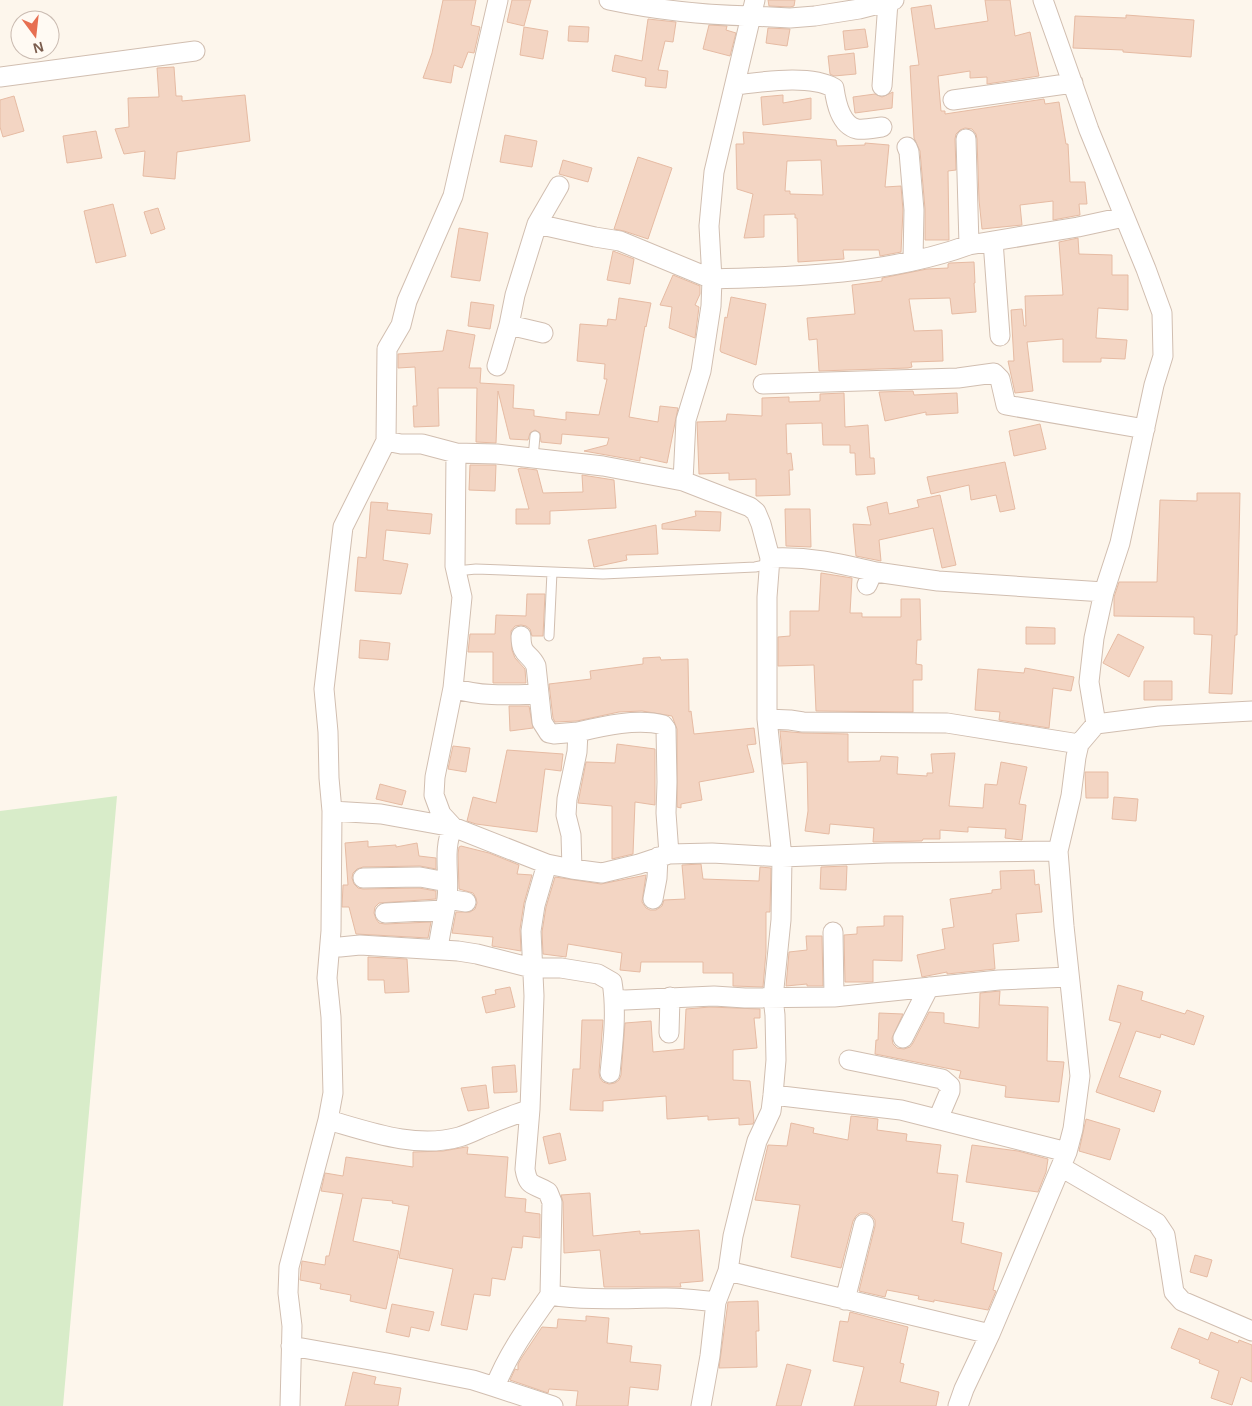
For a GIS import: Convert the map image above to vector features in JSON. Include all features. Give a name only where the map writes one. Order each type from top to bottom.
[{"type":"street","points":[[290,1406],[289,1267],[328,1120],[333,1093],[331,1017],[327,978],[330,946],[332,811],[324,689],[344,527],[386,441],[388,349],[401,325],[407,301],[453,196],[498,0]]},
{"type":"street","points":[[609,0],[711,15],[753,8],[790,18],[891,1],[882,86]]},
{"type":"street","points":[[1043,0],[1089,130],[1162,313],[1163,356],[1120,544],[1104,592],[1094,638],[1089,682],[1096,724]]},
{"type":"street","points":[[683,480],[686,420],[701,371],[710,306],[712,279],[709,226],[714,172],[753,8]]},
{"type":"street","points":[[0,77],[195,51]]},
{"type":"street","points":[[735,86],[775,80],[819,82],[834,88],[840,113],[853,127],[858,129],[882,127]]},
{"type":"street","points":[[952,100],[1073,83]]},
{"type":"street","points":[[966,139],[969,245]]},
{"type":"street","points":[[907,147],[914,210],[913,260]]},
{"type":"street","points":[[497,366],[509,325],[515,295],[537,224],[559,186]]},
{"type":"street","points":[[537,224],[620,241],[712,279],[785,278],[899,264],[969,245],[1078,227],[1124,217]]},
{"type":"street","points":[[993,241],[1000,336]]},
{"type":"street","points":[[509,325],[543,333]]},
{"type":"street","points":[[763,384],[958,378],[994,373],[1000,380],[1006,405],[1145,429]]},
{"type":"street","points":[[386,441],[401,444],[422,444],[456,453],[497,454],[603,466],[683,480],[750,507],[756,512],[761,524],[770,561],[767,598],[767,719],[782,858],[781,920],[773,998],[776,1051],[771,1111],[758,1141],[749,1172],[733,1236],[728,1271],[716,1302],[710,1356],[701,1406]]},
{"type":"street","points":[[453,826],[441,814],[434,795],[435,778],[454,688],[462,597],[456,571],[456,453]]},
{"type":"street","points":[[770,561],[796,557],[821,560],[871,579],[938,581],[1104,592]]},
{"type":"street","points":[[521,636],[521,646],[528,658],[534,660],[536,666],[542,722],[548,733],[578,732],[604,726],[647,722],[663,725],[666,728],[667,782],[664,856],[654,900]]},
{"type":"street","points":[[454,688],[485,695],[539,694]]},
{"type":"street","points":[[958,1406],[1064,1159],[1073,1129],[1080,1076],[1058,851],[1071,796],[1076,757],[1080,744],[1096,724],[1159,716],[1252,711]]},
{"type":"street","points":[[767,719],[803,722],[947,723],[1080,744]]},
{"type":"street","points":[[572,869],[571,834],[566,816],[567,799],[577,752],[578,732]]},
{"type":"street","points":[[332,811],[381,814],[453,826],[547,864],[602,872],[664,856],[712,853],[782,858],[905,852],[1058,851]]},
{"type":"street","points":[[438,949],[446,897],[448,837],[453,826]]},
{"type":"street","points":[[495,1388],[503,1366],[513,1349],[550,1295],[552,1202],[548,1192],[531,1185],[526,1179],[525,1169],[530,1109],[534,996],[531,931],[535,904],[547,864]]},
{"type":"street","points":[[363,878],[420,877],[446,897],[466,902]]},
{"type":"street","points":[[385,913],[446,897]]},
{"type":"street","points":[[833,932],[834,997]]},
{"type":"street","points":[[330,946],[360,945],[438,949],[477,954],[532,968],[560,968],[598,974],[612,982],[615,999],[610,1073]]},
{"type":"street","points":[[615,999],[714,996],[773,998],[834,997],[999,980],[1069,977]]},
{"type":"street","points":[[903,1038],[929,988]]},
{"type":"street","points":[[669,1033],[670,997]]},
{"type":"street","points":[[849,1060],[942,1079],[950,1086],[945,1107],[938,1120]]},
{"type":"street","points":[[773,1095],[901,1110],[1064,1159],[1157,1223],[1165,1234],[1174,1292],[1182,1301],[1252,1331]]},
{"type":"street","points":[[328,1120],[395,1139],[444,1140],[464,1136],[530,1109]]},
{"type":"street","points":[[844,1300],[864,1224]]},
{"type":"street","points":[[728,1271],[990,1334]]},
{"type":"street","points":[[550,1295],[574,1299],[622,1300],[667,1298],[716,1302]]},
{"type":"street","points":[[291,1346],[473,1380],[553,1406]]},
{"type":"lane","points":[[533,458],[535,436]]},
{"type":"lane","points":[[456,571],[476,569],[623,574],[755,567],[770,561]]},
{"type":"lane","points":[[549,636],[552,572]]},
{"type":"green space","points":[[117,796],[63,1406],[0,1406],[0,811]]},
{"type":"building","points":[[443,0],[476,0],[471,25],[480,27],[474,53],[468,52],[462,68],[454,65],[451,83],[423,78],[432,53]]},
{"type":"building","points":[[512,0],[531,0],[524,26],[507,22]]},
{"type":"building","points":[[768,0],[795,0],[794,6],[790,7],[769,6]]},
{"type":"building","points":[[985,0],[1010,0],[1015,36],[1030,32],[1039,76],[987,84],[987,77],[970,78],[970,71],[938,76],[941,111],[945,111],[945,114],[1044,99],[1045,104],[1059,102],[1066,144],[1068,144],[1070,182],[1085,182],[1087,204],[1079,204],[1080,215],[1053,220],[1053,201],[1020,205],[1022,225],[982,229],[977,139],[972,129],[965,128],[956,134],[956,170],[948,171],[949,240],[925,240],[925,209],[920,151],[914,138],[910,66],[919,65],[911,8],[931,5],[935,29],[988,21]]},
{"type":"building","points":[[1126,15],[1194,20],[1191,57],[1123,52],[1123,50],[1073,48],[1075,16],[1126,18]]},
{"type":"building","points":[[648,19],[676,22],[673,42],[665,41],[658,70],[668,71],[666,88],[645,86],[646,78],[612,71],[615,55],[642,61]]},
{"type":"building","points":[[709,25],[727,26],[726,30],[736,33],[730,56],[703,49]]},
{"type":"building","points":[[569,26],[589,27],[588,42],[568,41]]},
{"type":"building","points":[[524,27],[548,31],[543,59],[520,55]]},
{"type":"building","points":[[768,28],[790,29],[787,46],[766,43]]},
{"type":"building","points":[[865,29],[868,47],[845,50],[843,31]]},
{"type":"building","points":[[854,53],[856,74],[834,76],[830,74],[828,56]]},
{"type":"building","points":[[174,67],[176,96],[182,96],[182,101],[245,95],[250,141],[177,152],[175,179],[143,176],[145,151],[124,154],[115,129],[129,127],[128,98],[159,97],[157,68]]},
{"type":"building","points":[[893,92],[892,108],[855,113],[853,97],[875,94],[882,97]]},
{"type":"building","points":[[783,95],[783,103],[811,98],[811,119],[763,125],[761,97]]},
{"type":"building","points":[[14,96],[24,131],[3,137],[0,127],[0,100]]},
{"type":"building","points":[[96,131],[102,158],[67,163],[63,136]]},
{"type":"building","points":[[743,132],[836,140],[837,146],[865,145],[865,143],[889,145],[885,187],[901,186],[903,210],[901,252],[880,256],[879,250],[843,250],[844,259],[798,262],[797,218],[795,218],[795,214],[764,215],[764,237],[744,238],[753,194],[737,189],[736,144],[744,144]],"holes":[[[821,160],[823,195],[790,194],[790,191],[785,191],[787,161]]]},
{"type":"building","points":[[505,135],[537,141],[532,167],[500,162]]},
{"type":"building","points":[[638,157],[672,168],[648,239],[614,229]]},
{"type":"building","points":[[563,160],[592,168],[588,182],[559,174]]},
{"type":"building","points":[[113,204],[126,256],[96,263],[84,211]]},
{"type":"building","points":[[158,208],[165,229],[151,234],[144,212]]},
{"type":"building","points":[[459,228],[488,233],[480,281],[451,277]]},
{"type":"building","points":[[1078,238],[1079,254],[1112,255],[1112,275],[1128,275],[1128,310],[1098,308],[1096,338],[1127,340],[1125,359],[1101,358],[1101,362],[1063,362],[1063,339],[1027,342],[1033,391],[1015,393],[1008,361],[1014,361],[1011,310],[1022,309],[1024,326],[1026,326],[1025,296],[1063,295],[1059,242]]},
{"type":"building","points":[[613,251],[634,259],[630,284],[607,280]]},
{"type":"building","points":[[974,262],[976,312],[952,314],[950,298],[909,299],[914,331],[942,330],[943,361],[911,362],[912,367],[908,368],[819,371],[817,339],[809,340],[807,318],[855,314],[852,285],[882,281],[882,278],[927,269],[948,268],[950,263]]},
{"type":"building","points":[[673,275],[700,286],[700,294],[695,305],[699,307],[695,338],[669,328],[672,307],[660,305]]},
{"type":"building","points":[[731,297],[766,304],[756,365],[720,350],[725,317],[727,318]]},
{"type":"building","points":[[619,298],[651,303],[645,326],[629,417],[658,422],[660,406],[678,408],[667,463],[640,457],[640,461],[584,451],[607,445],[609,438],[562,434],[561,444],[541,442],[540,433],[535,430],[530,433],[528,440],[510,439],[498,391],[496,443],[476,442],[477,388],[438,388],[439,426],[414,427],[413,406],[417,406],[415,367],[398,368],[398,354],[443,351],[447,330],[475,335],[469,368],[481,368],[480,383],[514,385],[513,408],[534,410],[534,416],[566,420],[566,412],[599,415],[607,379],[604,379],[605,364],[577,361],[580,324],[607,326],[608,319],[616,320]]},
{"type":"building","points":[[471,302],[494,305],[490,329],[468,326]]},
{"type":"building","points":[[913,391],[914,395],[957,393],[958,413],[926,415],[926,412],[885,421],[879,392]]},
{"type":"building","points":[[844,393],[845,427],[868,425],[870,458],[874,458],[875,474],[856,475],[855,453],[850,453],[850,445],[823,445],[822,423],[786,424],[787,454],[791,453],[793,470],[789,470],[790,495],[756,496],[756,479],[729,480],[729,473],[699,474],[697,422],[726,421],[727,414],[762,416],[762,398],[789,397],[789,402],[820,401],[820,394]]},
{"type":"building","points":[[1040,424],[1046,449],[1014,456],[1009,431]]},
{"type":"building","points":[[1005,462],[1015,509],[1000,512],[996,495],[971,500],[969,485],[931,494],[927,477]]},
{"type":"building","points":[[470,465],[496,465],[495,491],[469,490]]},
{"type":"building","points":[[518,469],[537,470],[543,493],[583,492],[582,475],[614,480],[616,508],[550,511],[550,524],[516,524],[516,509],[529,509]]},
{"type":"building","points":[[1197,493],[1240,493],[1237,635],[1235,635],[1232,694],[1209,693],[1212,635],[1194,634],[1194,617],[1114,616],[1114,597],[1119,582],[1157,582],[1160,500],[1197,501]]},
{"type":"building","points":[[940,495],[956,565],[942,568],[933,528],[879,540],[881,561],[856,556],[853,524],[871,525],[867,507],[887,502],[889,514],[919,507],[917,500]]},
{"type":"building","points":[[371,502],[388,503],[387,510],[432,514],[430,534],[386,530],[383,560],[408,564],[401,594],[355,591],[358,557],[366,558]]},
{"type":"building","points":[[785,509],[810,509],[811,547],[786,546]]},
{"type":"building","points":[[695,511],[721,512],[720,531],[662,529],[662,524],[696,516]]},
{"type":"building","points":[[656,525],[658,554],[626,555],[627,560],[594,567],[588,540]]},
{"type":"building","points":[[821,573],[852,578],[850,613],[862,613],[862,617],[901,617],[901,599],[920,599],[921,640],[917,640],[916,664],[922,665],[922,680],[913,680],[913,712],[816,711],[814,665],[778,666],[778,637],[790,636],[790,611],[819,611]]},
{"type":"building","points":[[527,594],[545,594],[543,636],[532,636],[530,629],[521,625],[515,626],[511,631],[512,650],[515,658],[525,669],[526,683],[493,683],[493,652],[468,652],[470,634],[495,634],[496,615],[526,616]]},
{"type":"building","points":[[1026,627],[1055,628],[1055,644],[1026,644]]},
{"type":"building","points":[[1118,634],[1144,647],[1129,677],[1103,663]]},
{"type":"building","points":[[360,640],[390,643],[388,660],[359,658]]},
{"type":"building","points":[[660,657],[661,660],[688,659],[689,712],[691,711],[694,734],[754,728],[756,744],[747,745],[754,772],[699,782],[702,800],[681,804],[681,808],[677,807],[677,729],[672,716],[642,711],[619,712],[577,721],[555,722],[553,718],[549,684],[591,679],[590,671],[643,664],[643,658]]},
{"type":"building","points":[[1025,668],[1074,677],[1071,691],[1053,688],[1049,728],[999,720],[1000,712],[975,710],[978,669],[1024,673]]},
{"type":"building","points":[[1144,681],[1172,681],[1172,700],[1144,700]]},
{"type":"building","points":[[509,706],[529,706],[533,728],[510,731]]},
{"type":"building","points":[[780,731],[848,734],[848,762],[880,761],[881,756],[898,757],[897,774],[927,776],[927,773],[933,773],[931,754],[955,753],[949,806],[983,808],[985,784],[997,785],[1001,762],[1027,767],[1019,804],[1026,805],[1022,840],[1005,838],[1006,829],[968,827],[968,832],[940,830],[940,839],[923,839],[922,841],[873,842],[874,828],[830,824],[829,834],[805,831],[808,811],[807,762],[783,764]]},
{"type":"building","points":[[617,744],[655,749],[655,805],[635,802],[633,854],[612,859],[612,806],[578,803],[586,762],[615,763]]},
{"type":"building","points":[[453,746],[470,748],[466,772],[448,769]]},
{"type":"building","points":[[507,750],[563,754],[561,771],[545,769],[537,832],[476,824],[467,821],[473,797],[496,803]]},
{"type":"building","points":[[1085,772],[1108,772],[1108,798],[1086,798]]},
{"type":"building","points":[[380,784],[406,791],[402,805],[376,799]]},
{"type":"building","points":[[1114,797],[1138,799],[1136,821],[1112,819]]},
{"type":"building","points":[[368,841],[368,847],[396,845],[396,847],[417,843],[419,856],[436,858],[436,869],[420,866],[363,867],[353,873],[352,878],[358,888],[363,889],[419,888],[436,891],[436,899],[379,903],[375,907],[374,913],[379,923],[431,922],[428,938],[356,934],[349,907],[342,907],[343,885],[348,885],[345,843]]},
{"type":"building","points":[[459,847],[489,853],[519,865],[517,874],[532,875],[524,903],[520,929],[521,951],[492,946],[493,937],[452,933],[456,912],[470,912],[475,909],[477,903],[473,893],[459,889],[458,854]]},
{"type":"building","points":[[701,864],[703,879],[759,881],[760,867],[771,868],[770,912],[766,912],[766,952],[763,987],[733,986],[733,973],[703,973],[703,962],[641,962],[640,972],[620,970],[622,953],[568,944],[566,957],[543,954],[542,932],[546,907],[555,877],[601,884],[646,875],[642,902],[646,908],[656,910],[662,906],[664,900],[685,899],[682,865]]},
{"type":"building","points":[[847,866],[846,890],[820,889],[821,867]]},
{"type":"building","points":[[1034,870],[1035,885],[1039,884],[1042,912],[1016,914],[1019,941],[993,944],[995,969],[947,974],[947,972],[922,977],[917,955],[945,949],[942,929],[954,927],[950,899],[992,893],[992,890],[1001,889],[1000,871]]},
{"type":"building","points":[[884,916],[903,916],[902,961],[873,960],[873,982],[845,982],[844,935],[857,934],[857,927],[884,926]]},
{"type":"building","points":[[806,936],[822,936],[823,986],[807,986],[807,984],[786,986],[789,952],[807,950]]},
{"type":"building","points":[[368,957],[407,959],[409,992],[385,993],[384,980],[368,980]]},
{"type":"building","points":[[1118,985],[1143,992],[1141,1000],[1185,1014],[1187,1010],[1204,1016],[1194,1045],[1161,1034],[1160,1038],[1136,1031],[1119,1077],[1161,1091],[1154,1112],[1096,1092],[1121,1023],[1109,1020]]},
{"type":"building","points":[[510,987],[515,1007],[486,1013],[482,997],[496,994],[495,990]]},
{"type":"building","points":[[1000,991],[999,1005],[1048,1007],[1047,1061],[1064,1062],[1059,1102],[1005,1097],[1006,1086],[959,1078],[961,1071],[875,1054],[876,1040],[878,1040],[879,1013],[903,1014],[892,1038],[893,1044],[897,1048],[904,1049],[910,1047],[913,1043],[929,1012],[944,1013],[944,1023],[979,1028],[980,993]]},
{"type":"building","points":[[710,1007],[760,1009],[760,1018],[754,1018],[757,1048],[733,1050],[733,1080],[750,1081],[753,1124],[739,1125],[739,1118],[708,1120],[708,1116],[667,1119],[666,1096],[603,1101],[603,1111],[570,1110],[573,1069],[580,1069],[582,1020],[603,1020],[599,1072],[603,1082],[609,1084],[619,1080],[621,1075],[625,1023],[651,1021],[653,1052],[684,1049],[686,1009]]},
{"type":"building","points":[[515,1065],[517,1092],[494,1093],[492,1067]]},
{"type":"building","points":[[486,1085],[489,1108],[468,1111],[461,1088]]},
{"type":"building","points":[[851,1116],[878,1119],[877,1130],[907,1134],[906,1141],[941,1145],[937,1173],[958,1175],[952,1221],[964,1223],[961,1243],[1002,1253],[993,1290],[996,1291],[988,1310],[918,1299],[919,1296],[887,1290],[885,1297],[859,1291],[875,1226],[875,1220],[867,1213],[860,1213],[853,1221],[841,1268],[791,1257],[800,1205],[755,1200],[768,1145],[787,1146],[791,1123],[814,1128],[813,1133],[848,1140]]},
{"type":"building","points":[[1086,1119],[1120,1129],[1110,1160],[1079,1151]]},
{"type":"building","points":[[560,1133],[566,1160],[549,1164],[543,1137]]},
{"type":"building","points":[[972,1145],[1018,1151],[1048,1159],[1046,1172],[1038,1192],[966,1182]]},
{"type":"building","points":[[468,1147],[467,1154],[508,1157],[505,1197],[526,1199],[525,1212],[540,1214],[540,1238],[523,1236],[522,1248],[512,1247],[505,1280],[492,1278],[490,1296],[474,1294],[467,1330],[441,1325],[453,1269],[399,1258],[409,1206],[392,1203],[393,1201],[362,1198],[353,1241],[399,1251],[386,1309],[350,1301],[351,1295],[320,1289],[321,1284],[300,1280],[302,1261],[325,1265],[326,1256],[329,1256],[343,1194],[321,1191],[325,1173],[343,1176],[346,1157],[413,1167],[413,1152],[443,1151]]},
{"type":"building","points":[[590,1193],[593,1236],[640,1231],[640,1234],[699,1230],[703,1281],[680,1283],[681,1287],[604,1287],[600,1250],[564,1253],[563,1202],[561,1195]]},
{"type":"building","points":[[1195,1255],[1212,1260],[1207,1277],[1190,1272]]},
{"type":"building","points":[[758,1301],[759,1331],[756,1331],[757,1367],[719,1368],[728,1302]]},
{"type":"building","points":[[392,1304],[434,1312],[429,1331],[411,1327],[409,1337],[386,1332]]},
{"type":"building","points":[[850,1312],[908,1327],[900,1363],[904,1364],[900,1382],[939,1392],[936,1406],[854,1406],[864,1367],[833,1361],[840,1321],[848,1322]]},
{"type":"building","points":[[586,1316],[609,1318],[607,1343],[632,1346],[630,1362],[661,1365],[658,1390],[630,1387],[628,1406],[576,1406],[578,1391],[549,1389],[548,1393],[510,1380],[515,1369],[518,1370],[518,1364],[542,1327],[557,1328],[558,1319],[586,1321]]},
{"type":"building","points":[[1179,1328],[1208,1340],[1211,1332],[1238,1343],[1239,1340],[1252,1345],[1252,1382],[1241,1377],[1232,1405],[1211,1398],[1219,1371],[1199,1363],[1200,1360],[1171,1348]]},
{"type":"building","points":[[787,1364],[811,1370],[801,1406],[776,1406]]},
{"type":"building","points":[[353,1372],[376,1377],[374,1384],[401,1388],[398,1406],[345,1406]]}]
